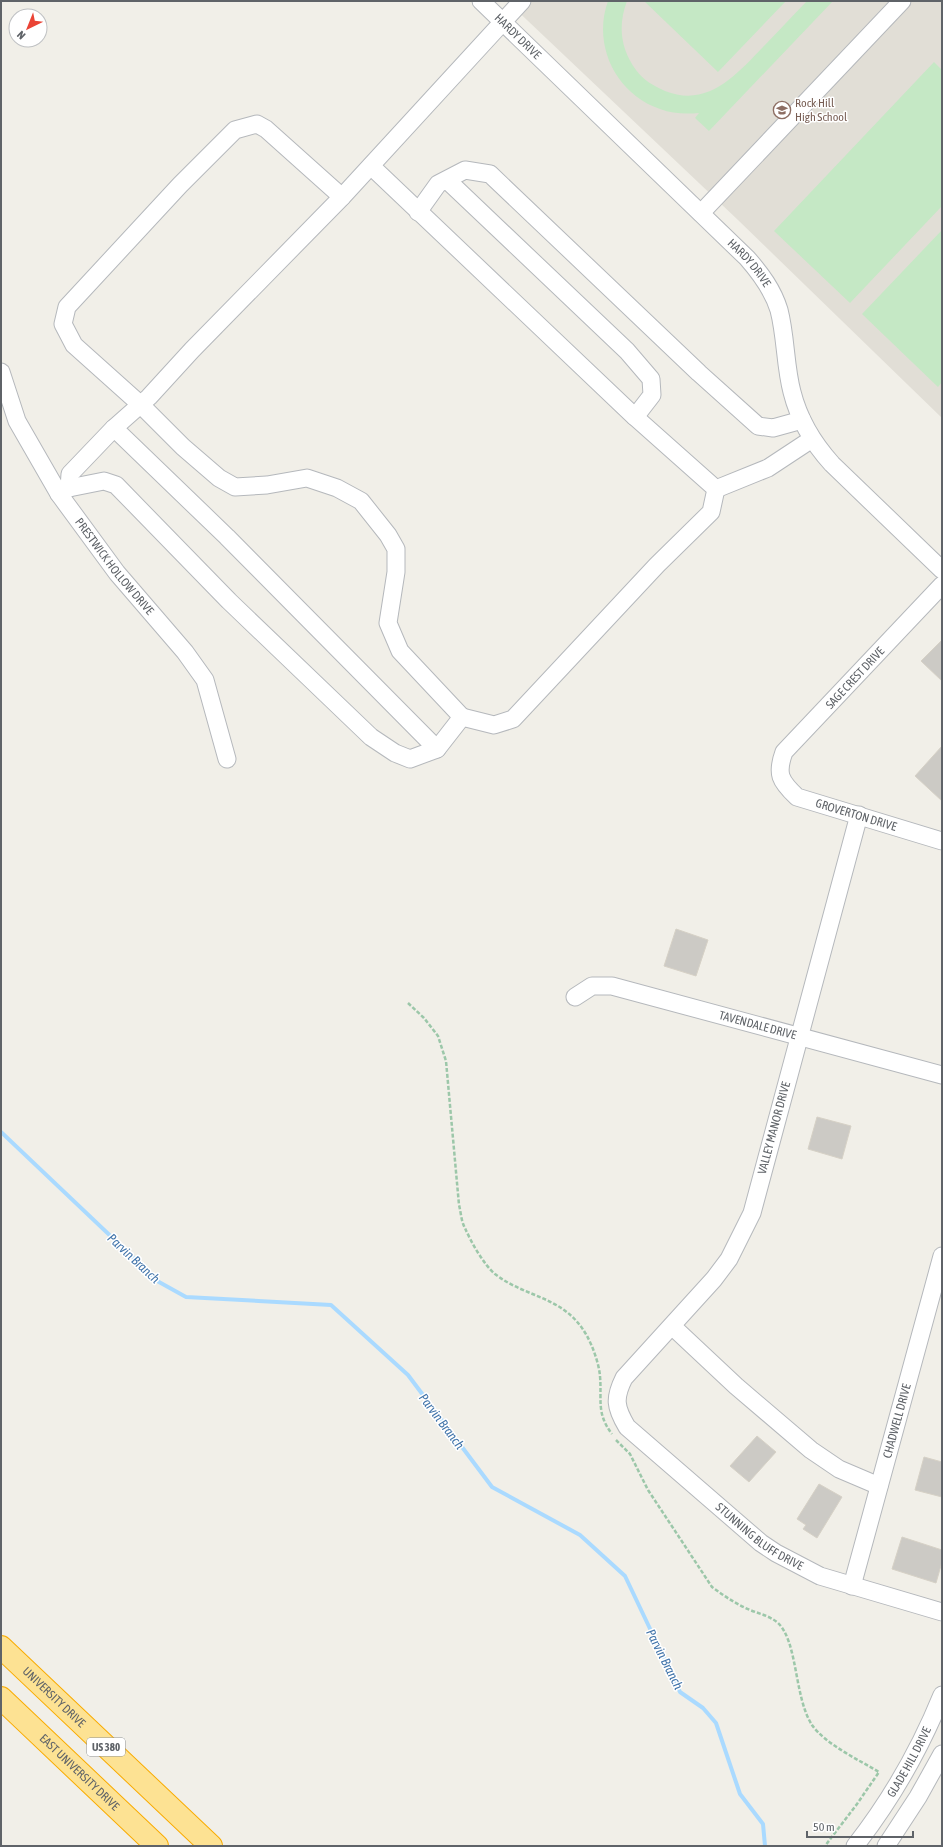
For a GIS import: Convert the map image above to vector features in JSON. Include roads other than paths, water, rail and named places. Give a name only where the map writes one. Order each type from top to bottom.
[{"type":"highway","name":"UNIVERSITY DRIVE","points":[[1,1647],[211,1846]]},
{"type":"highway","name":"EAST UNIVERSITY DRIVE","points":[[1,1698],[157,1846]]},
{"type":"street","name":"HARDY DRIVE","points":[[481,1],[748,258],[771,290],[779,311],[792,392],[802,420],[812,439],[832,464],[942,570]]},
{"type":"street","points":[[64,491],[70,474],[114,428],[141,405],[342,198],[522,1]]},
{"type":"street","points":[[701,213],[902,1]]},
{"type":"street","points":[[342,198],[266,129],[257,124],[235,130],[180,185],[67,307],[63,324],[74,345],[141,405],[183,447],[220,478],[235,487],[267,485],[307,478],[337,488],[360,502],[388,535],[396,549],[396,572],[388,623],[400,651],[462,717],[494,725],[513,719],[657,565],[711,512],[716,489]]},
{"type":"street","points":[[371,166],[635,417],[716,489]]},
{"type":"street","points":[[418,212],[438,184],[465,170],[490,174],[699,373],[758,426],[773,428],[802,420]]},
{"type":"street","points":[[447,180],[627,351],[651,379],[652,395],[635,417]]},
{"type":"street","name":"PRESTWICK HOLLOW DRIVE","points":[[1,372],[17,422],[117,573],[176,640],[205,680],[227,759]]},
{"type":"street","points":[[114,428],[227,538],[437,748]]},
{"type":"street","points":[[716,489],[768,468],[812,439]]},
{"type":"street","points":[[64,491],[104,480],[116,485],[229,601],[371,737],[395,753],[410,759],[437,748],[462,717]]},
{"type":"street","name":"SAGE CREST DRIVE","points":[[780,776],[780,764],[784,752],[942,585]]},
{"type":"street","name":"GROVERTON DRIVE","points":[[780,776],[786,787],[797,797],[942,841]]},
{"type":"street","name":"VALLEY MANOR DRIVE","points":[[616,1403],[618,1390],[624,1378],[714,1279],[728,1259],[752,1213],[859,815]]},
{"type":"street","name":"TAVENDALE DRIVE","points":[[575,996],[592,986],[612,986],[942,1075]]},
{"type":"street","name":"CHADWELL DRIVE","points":[[852,1586],[879,1486],[936,1300],[942,1256]]},
{"type":"street","points":[[672,1326],[742,1391],[811,1450],[839,1469],[879,1486]]},
{"type":"street","name":"STUNNING BLUFF DRIVE","points":[[616,1403],[620,1415],[627,1427],[761,1543],[776,1553],[820,1576],[942,1612]]},
{"type":"street","name":"GLADE HILL DRIVE","points":[[855,1846],[897,1785],[912,1760],[942,1695]]},
{"type":"street","name":"GLADE HILL DRIVE","points":[[886,1846],[918,1797],[942,1754]]},
{"type":"waterway","name":"Parvin Branch","points":[[1,1132],[159,1282],[186,1297],[331,1305],[408,1375],[492,1487],[580,1535],[625,1576],[680,1692],[703,1708],[716,1723],[740,1794],[763,1824],[765,1846]]},
{"type":"place","name":"Rock Hill High School","points":[[782,110]]}]
